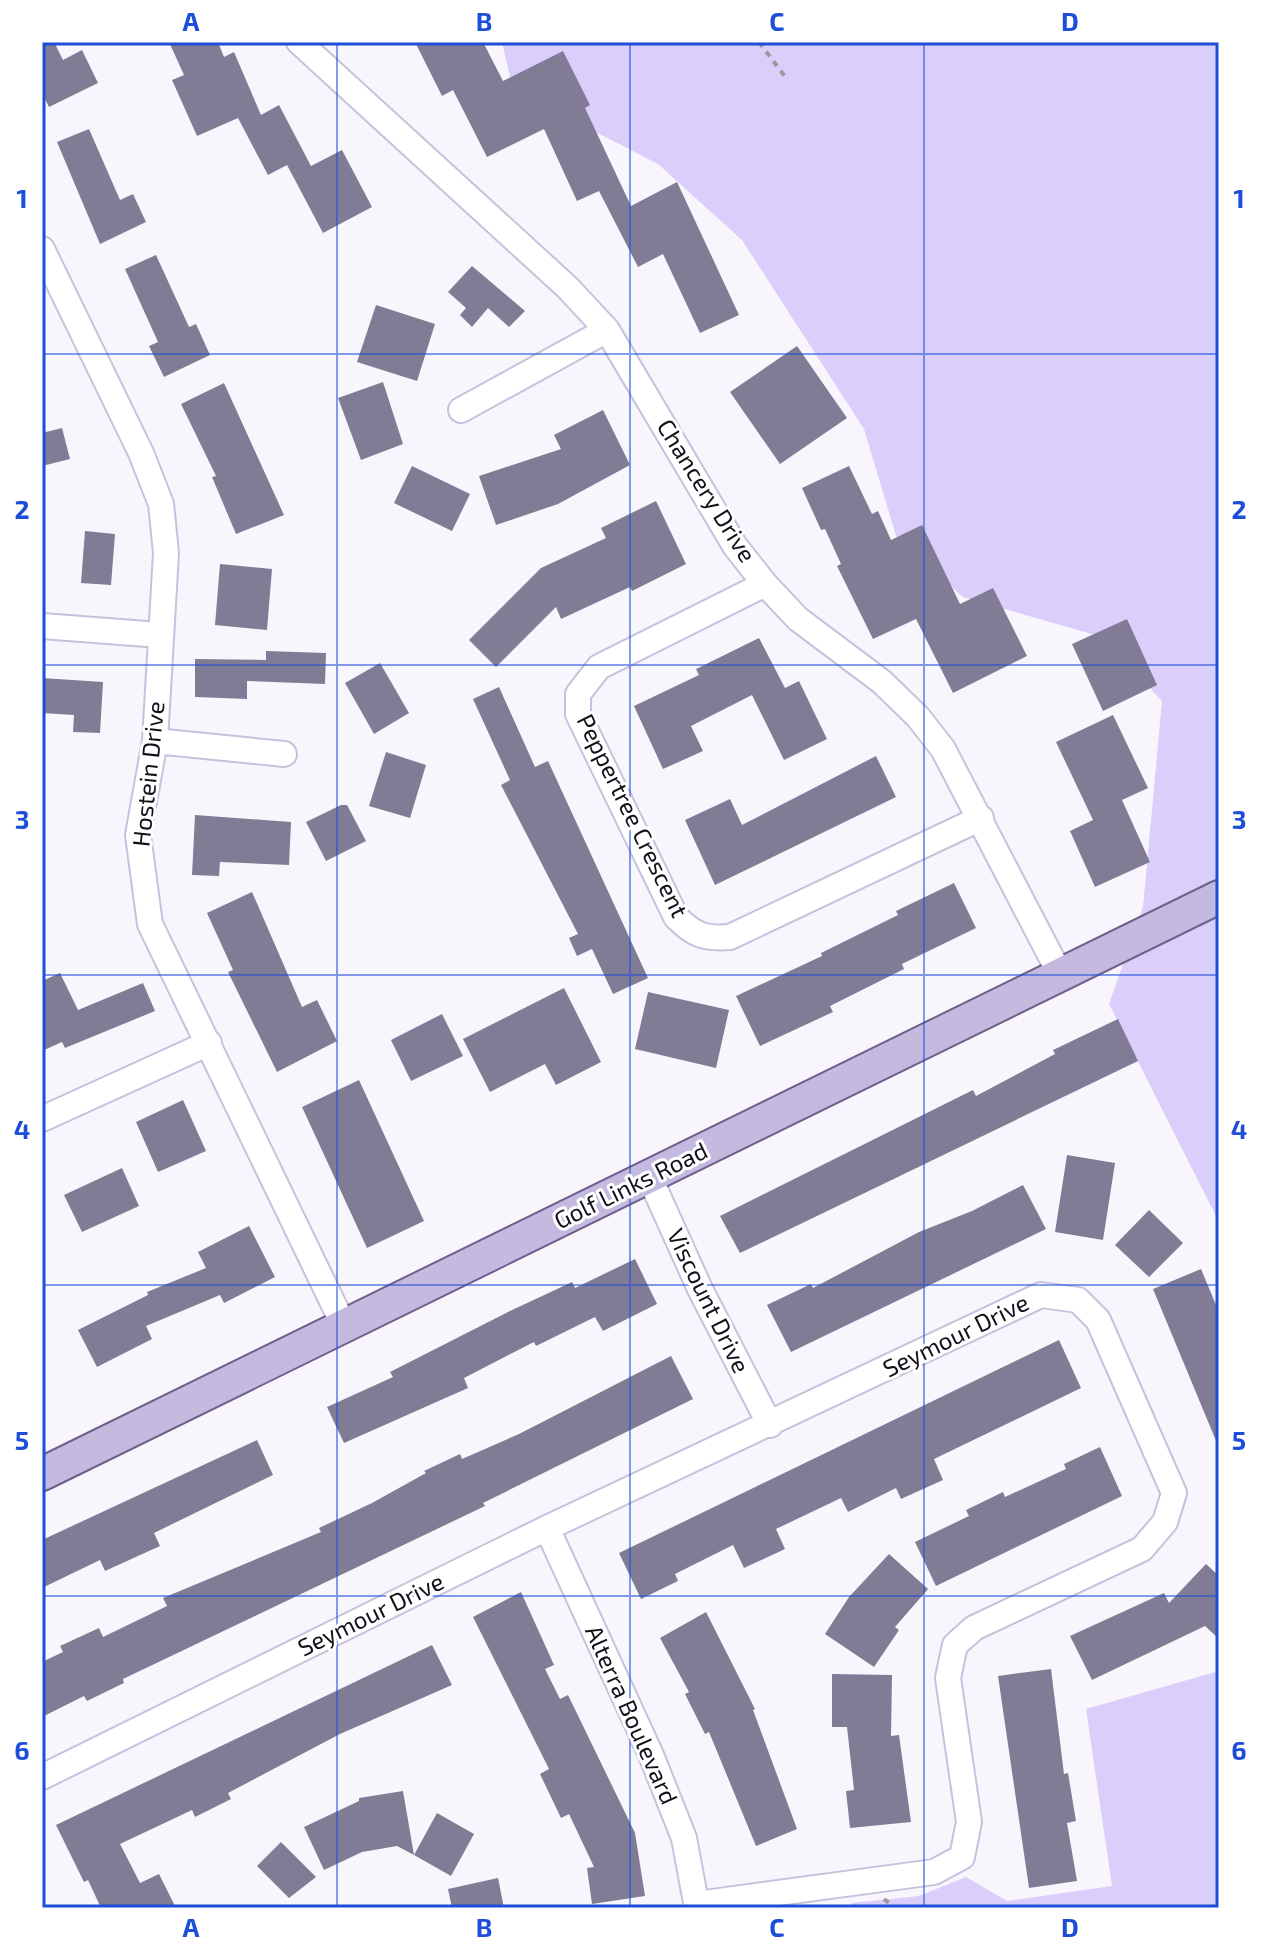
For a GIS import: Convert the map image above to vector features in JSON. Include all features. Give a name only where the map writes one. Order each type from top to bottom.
[{"type":"main road","name":"Golf Links Road","points":[[42,1474],[1219,897]]},
{"type":"street","name":"Chancery Drive","points":[[299,42],[568,288],[607,330],[735,546],[765,584],[798,619],[882,682],[918,717],[943,749],[1061,976]]},
{"type":"street","name":"Hostein Drive","points":[[44,260],[141,453],[161,504],[166,553],[155,741],[138,835],[150,924],[345,1328]]},
{"type":"street","points":[[461,410],[607,330]]},
{"type":"street","name":"Peppertree Crescent","points":[[765,584],[599,667],[578,694],[578,714],[676,917],[693,934],[709,939],[730,937],[981,818]]},
{"type":"street","points":[[42,626],[160,635]]},
{"type":"street","points":[[155,741],[284,754]]},
{"type":"street","points":[[42,1119],[209,1043]]},
{"type":"street","name":"Viscount Drive","points":[[649,1176],[700,1289],[770,1425]]},
{"type":"street","name":"Seymour Drive","points":[[42,1777],[547,1528],[1041,1295],[1078,1300],[1098,1320],[1174,1493],[1165,1522],[1142,1549],[974,1628],[955,1645],[948,1678],[969,1822],[962,1857],[934,1872],[697,1906]]},
{"type":"street","name":"Alterra Boulevard","points":[[547,1528],[651,1755],[684,1838],[697,1906]]},
{"type":"path","points":[[759,42],[786,78]]},
{"type":"shaded area","points":[[502,42],[1219,42],[1219,1222],[1109,1004],[1143,907],[1162,701],[1102,637],[963,597],[897,539],[864,429],[742,240],[658,164],[549,108],[510,77]]},
{"type":"shaded area","points":[[1219,1671],[1219,1908],[851,1908],[851,1903],[919,1896],[966,1877],[1007,1901],[1112,1886],[1086,1709]]},
{"type":"building","points":[[42,42],[54,42],[63,60],[82,50],[98,83],[49,107],[42,93]]},
{"type":"building","points":[[169,42],[218,42],[224,57],[234,52],[261,115],[279,105],[311,166],[342,150],[372,207],[323,233],[287,165],[268,175],[238,118],[197,136],[172,80],[184,75]]},
{"type":"building","points":[[415,42],[483,42],[503,81],[563,51],[590,105],[585,108],[631,206],[677,182],[739,315],[700,333],[663,254],[638,267],[599,191],[577,201],[544,129],[487,157],[453,90],[442,96]]},
{"type":"building","points":[[89,129],[120,200],[133,194],[146,222],[100,244],[57,142]]},
{"type":"building","points":[[156,255],[189,327],[196,324],[210,355],[164,377],[149,346],[158,342],[125,269]]},
{"type":"building","points":[[472,266],[525,311],[509,327],[488,308],[472,327],[460,315],[466,308],[448,292]]},
{"type":"building","points":[[376,305],[435,324],[417,381],[357,362]]},
{"type":"building","points":[[797,346],[847,418],[780,464],[730,392]]},
{"type":"building","points":[[383,382],[403,444],[361,460],[338,398]]},
{"type":"building","points":[[224,383],[284,515],[236,534],[212,477],[216,476],[181,404]]},
{"type":"building","points":[[603,410],[630,465],[558,504],[496,525],[479,476],[561,449],[554,435]]},
{"type":"building","points":[[62,428],[70,459],[42,466],[42,433]]},
{"type":"building","points":[[412,466],[470,494],[452,531],[394,503]]},
{"type":"building","points":[[849,466],[872,514],[878,511],[891,540],[922,525],[960,604],[993,588],[1027,656],[953,693],[916,619],[873,639],[837,566],[841,564],[825,529],[821,530],[802,488]]},
{"type":"building","points":[[656,501],[686,564],[632,591],[630,587],[561,619],[556,607],[496,667],[469,640],[541,568],[606,538],[601,528]]},
{"type":"building","points":[[85,531],[115,534],[111,585],[81,583]]},
{"type":"building","points":[[220,564],[272,569],[267,630],[215,625]]},
{"type":"building","points":[[1127,619],[1157,685],[1103,711],[1072,644]]},
{"type":"building","points":[[759,638],[785,688],[799,681],[827,739],[784,760],[752,695],[691,726],[703,751],[663,769],[634,706],[699,675],[696,669]]},
{"type":"building","points":[[266,651],[326,653],[325,684],[247,681],[247,699],[195,697],[195,659],[266,660]]},
{"type":"building","points":[[380,663],[409,713],[374,734],[345,683]]},
{"type":"building","points":[[42,678],[103,682],[100,733],[73,732],[74,715],[42,713]]},
{"type":"building","points":[[499,687],[535,767],[548,761],[648,978],[613,994],[592,949],[577,956],[569,938],[578,934],[501,785],[510,780],[473,699]]},
{"type":"building","points":[[1113,715],[1148,788],[1122,800],[1150,862],[1095,887],[1070,831],[1093,820],[1056,742]]},
{"type":"building","points":[[386,752],[426,765],[410,818],[369,806]]},
{"type":"building","points":[[876,756],[896,797],[715,885],[685,820],[730,799],[742,825]]},
{"type":"building","points":[[347,805],[366,841],[326,861],[306,822]]},
{"type":"building","points":[[195,815],[291,822],[289,865],[220,862],[219,876],[192,875]]},
{"type":"building","points":[[954,883],[976,928],[902,964],[904,969],[830,1006],[833,1012],[760,1046],[736,996],[822,956],[821,953],[898,915],[896,911]]},
{"type":"building","points":[[252,892],[302,1007],[317,1000],[337,1041],[277,1072],[228,972],[233,970],[207,913]]},
{"type":"building","points":[[60,973],[78,1010],[143,983],[155,1011],[65,1048],[62,1042],[42,1051],[42,981]]},
{"type":"building","points":[[564,988],[601,1062],[556,1085],[545,1064],[490,1092],[463,1039]]},
{"type":"building","points":[[648,992],[729,1010],[716,1068],[635,1049]]},
{"type":"building","points":[[442,1014],[463,1056],[411,1081],[391,1040]]},
{"type":"building","points":[[1118,1019],[1138,1061],[740,1253],[720,1216],[973,1090],[976,1096],[1055,1054],[1053,1050]]},
{"type":"building","points":[[359,1080],[424,1221],[367,1248],[302,1107]]},
{"type":"building","points":[[183,1100],[206,1151],[158,1172],[136,1122]]},
{"type":"building","points":[[1067,1155],[1115,1163],[1103,1240],[1055,1232]]},
{"type":"building","points":[[122,1168],[139,1206],[82,1232],[64,1195]]},
{"type":"building","points":[[1023,1185],[1046,1229],[791,1352],[767,1305],[811,1284],[813,1288],[919,1232],[972,1211]]},
{"type":"building","points":[[1149,1210],[1183,1243],[1149,1277],[1115,1245]]},
{"type":"building","points":[[249,1226],[275,1277],[224,1303],[220,1295],[146,1326],[152,1339],[97,1367],[78,1330],[148,1295],[147,1292],[206,1268],[198,1252]]},
{"type":"building","points":[[635,1259],[657,1304],[603,1331],[595,1317],[536,1346],[534,1342],[464,1378],[468,1388],[344,1443],[327,1407],[393,1377],[390,1372],[510,1311],[572,1282],[575,1288]]},
{"type":"building","points":[[1201,1269],[1219,1312],[1219,1448],[1153,1289]]},
{"type":"building","points":[[1059,1340],[1081,1388],[934,1459],[943,1480],[901,1499],[896,1488],[848,1512],[841,1498],[776,1529],[785,1549],[744,1568],[733,1545],[675,1574],[678,1581],[641,1599],[619,1553]]},
{"type":"building","points":[[671,1356],[693,1399],[483,1503],[485,1506],[123,1679],[124,1683],[87,1701],[84,1696],[42,1717],[42,1662],[63,1652],[60,1646],[99,1628],[103,1637],[167,1606],[163,1598],[321,1532],[319,1528],[372,1503],[426,1473],[424,1471],[460,1454],[462,1459],[519,1434]]},
{"type":"building","points":[[257,1440],[273,1475],[154,1533],[160,1546],[105,1571],[100,1560],[42,1588],[42,1540]]},
{"type":"building","points":[[1100,1447],[1122,1496],[936,1586],[915,1542],[969,1516],[966,1510],[1003,1492],[1005,1497],[1066,1469],[1064,1464]]},
{"type":"building","points":[[889,1554],[928,1589],[895,1627],[899,1630],[874,1667],[825,1634],[849,1597]]},
{"type":"building","points":[[1206,1564],[1219,1576],[1219,1639],[1205,1626],[1092,1680],[1070,1636],[1164,1593],[1169,1603]]},
{"type":"building","points":[[521,1592],[554,1665],[545,1669],[560,1699],[568,1695],[635,1833],[645,1896],[592,1904],[587,1868],[594,1867],[569,1814],[561,1818],[540,1774],[549,1769],[473,1617]]},
{"type":"building","points":[[706,1612],[755,1709],[797,1829],[756,1846],[709,1732],[705,1734],[685,1694],[689,1692],[660,1638]]},
{"type":"building","points":[[432,1645],[452,1685],[340,1734],[228,1793],[231,1799],[195,1817],[192,1810],[120,1844],[140,1883],[159,1874],[176,1908],[101,1908],[88,1880],[84,1882],[56,1825]]},
{"type":"building","points":[[1051,1669],[1064,1774],[1068,1773],[1076,1821],[1067,1823],[1077,1881],[1029,1888],[998,1676]]},
{"type":"building","points":[[832,1674],[892,1675],[891,1736],[899,1735],[911,1822],[850,1828],[846,1791],[854,1790],[847,1727],[832,1727]]},
{"type":"building","points":[[403,1791],[414,1855],[397,1846],[362,1852],[324,1870],[304,1827],[359,1801],[359,1798]]},
{"type":"building","points":[[437,1813],[474,1834],[451,1876],[414,1855]]},
{"type":"building","points":[[281,1842],[316,1877],[289,1898],[257,1866]]},
{"type":"building","points":[[498,1878],[504,1908],[452,1908],[448,1889]]}]
